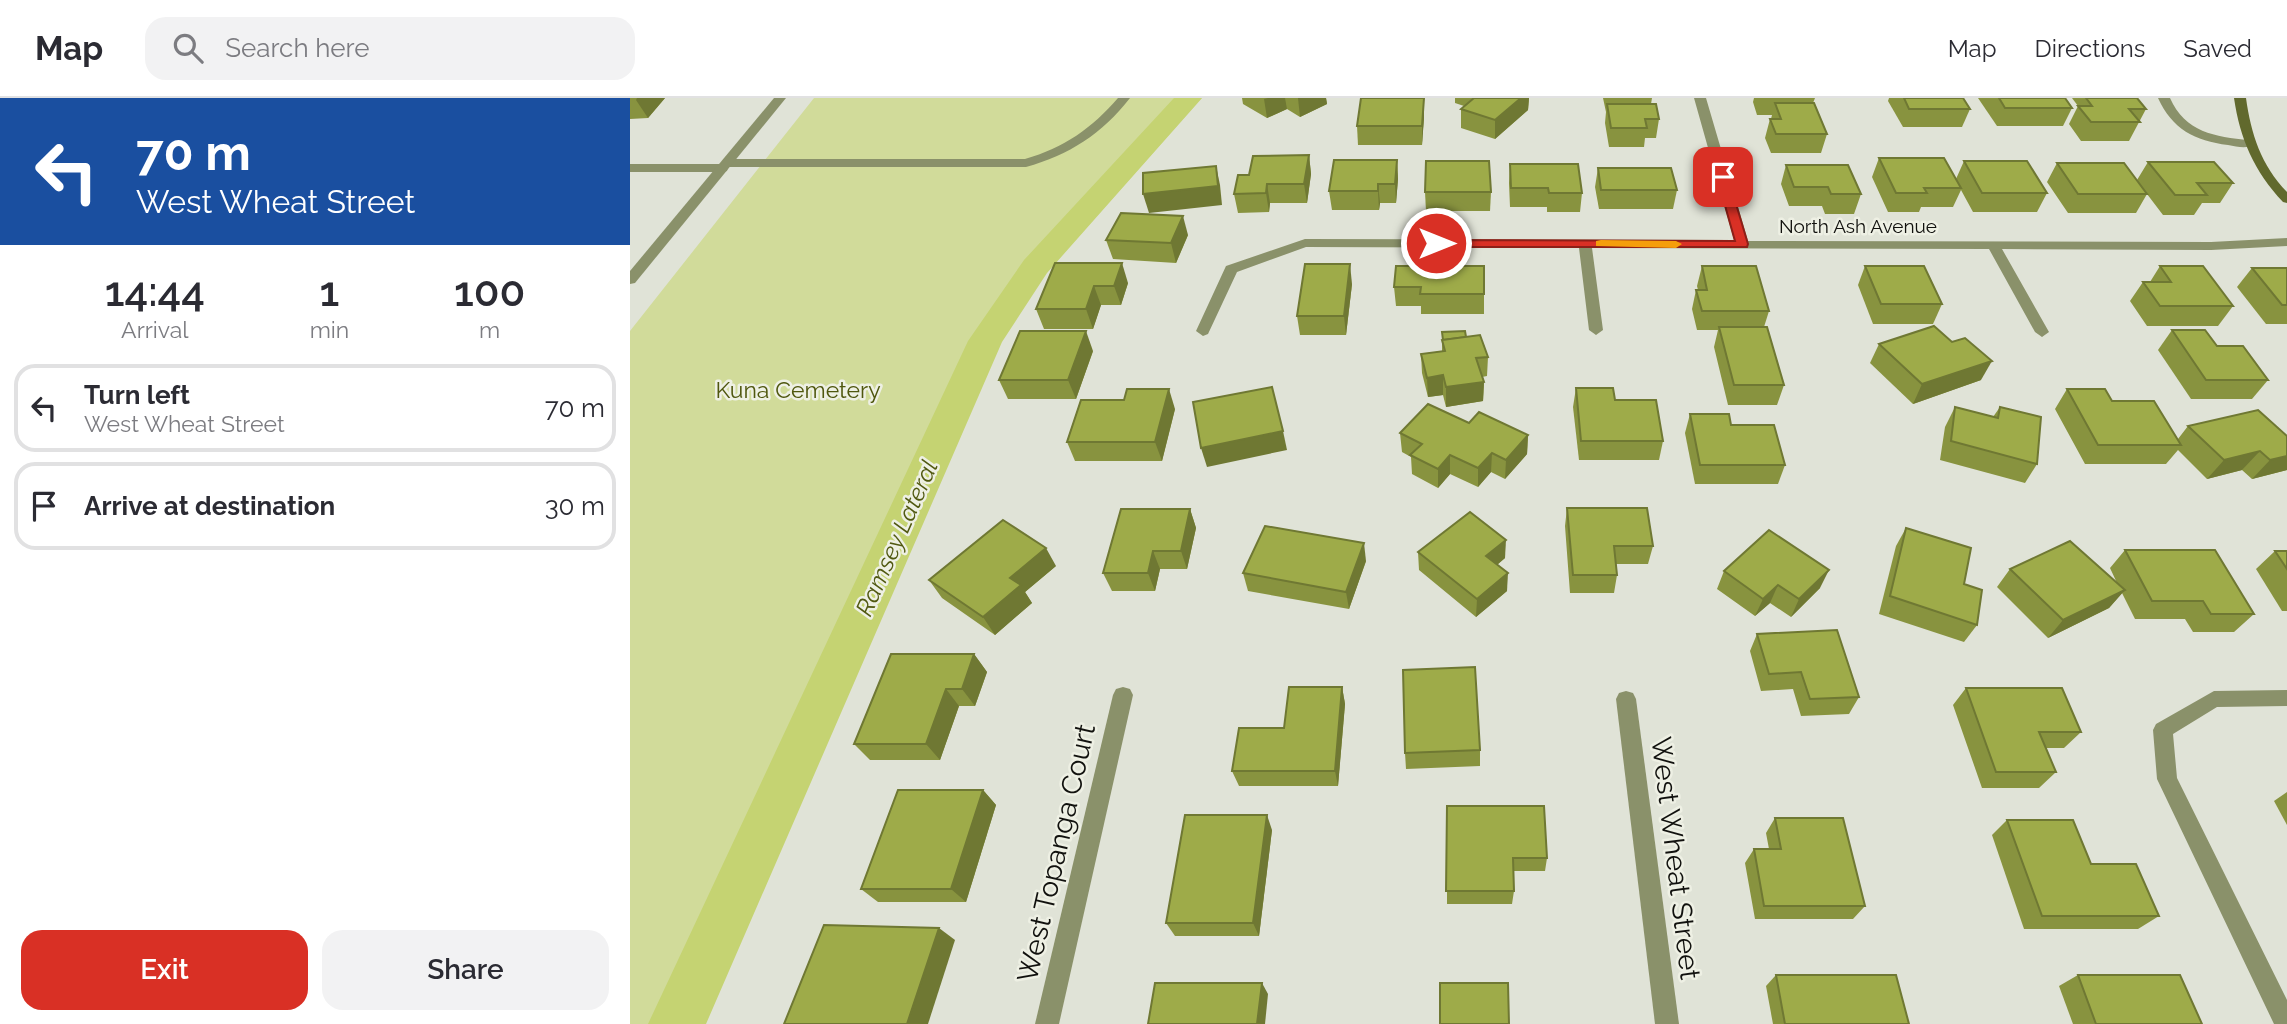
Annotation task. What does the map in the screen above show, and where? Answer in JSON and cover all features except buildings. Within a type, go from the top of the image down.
[{"type":"main road","points":[[2240,98],[2249,144],[2262,169],[2287,199]]},
{"type":"street","points":[[630,281],[780,98]]},
{"type":"street","points":[[630,168],[1026,163],[1066,150],[1089,135],[1124,98]]},
{"type":"street","points":[[1700,98],[1742,244]]},
{"type":"street","points":[[2164,98],[2167,110],[2191,133],[2205,139],[2249,144]]},
{"type":"street","name":"North Ash Avenue","points":[[1203,331],[1231,269],[1305,243],[2211,246],[2287,242]]},
{"type":"street","points":[[1585,244],[1596,330]]},
{"type":"street","points":[[1994,246],[2042,332]]},
{"type":"street","name":"West Topanga Court","points":[[1047,1024],[1123,695]]},
{"type":"street","points":[[2286,1024],[2167,779],[2163,730],[2214,699],[2287,698]]},
{"type":"street","name":"West Wheat Street","points":[[1626,699],[1667,1024]]},
{"type":"green space","name":"Kuna Cemetery","points":[[814,98],[1202,98],[1016,307],[705,1024],[630,1024],[630,331]]},
{"type":"waterway","name":"Ramsey Lateral","points":[[677,1024],[985,341],[1035,267],[1189,98]]},
{"type":"slow traffic","points":[[1601,244],[1676,244]]},
{"type":"route","points":[[1436,243],[1742,244],[1723,177]]}]
